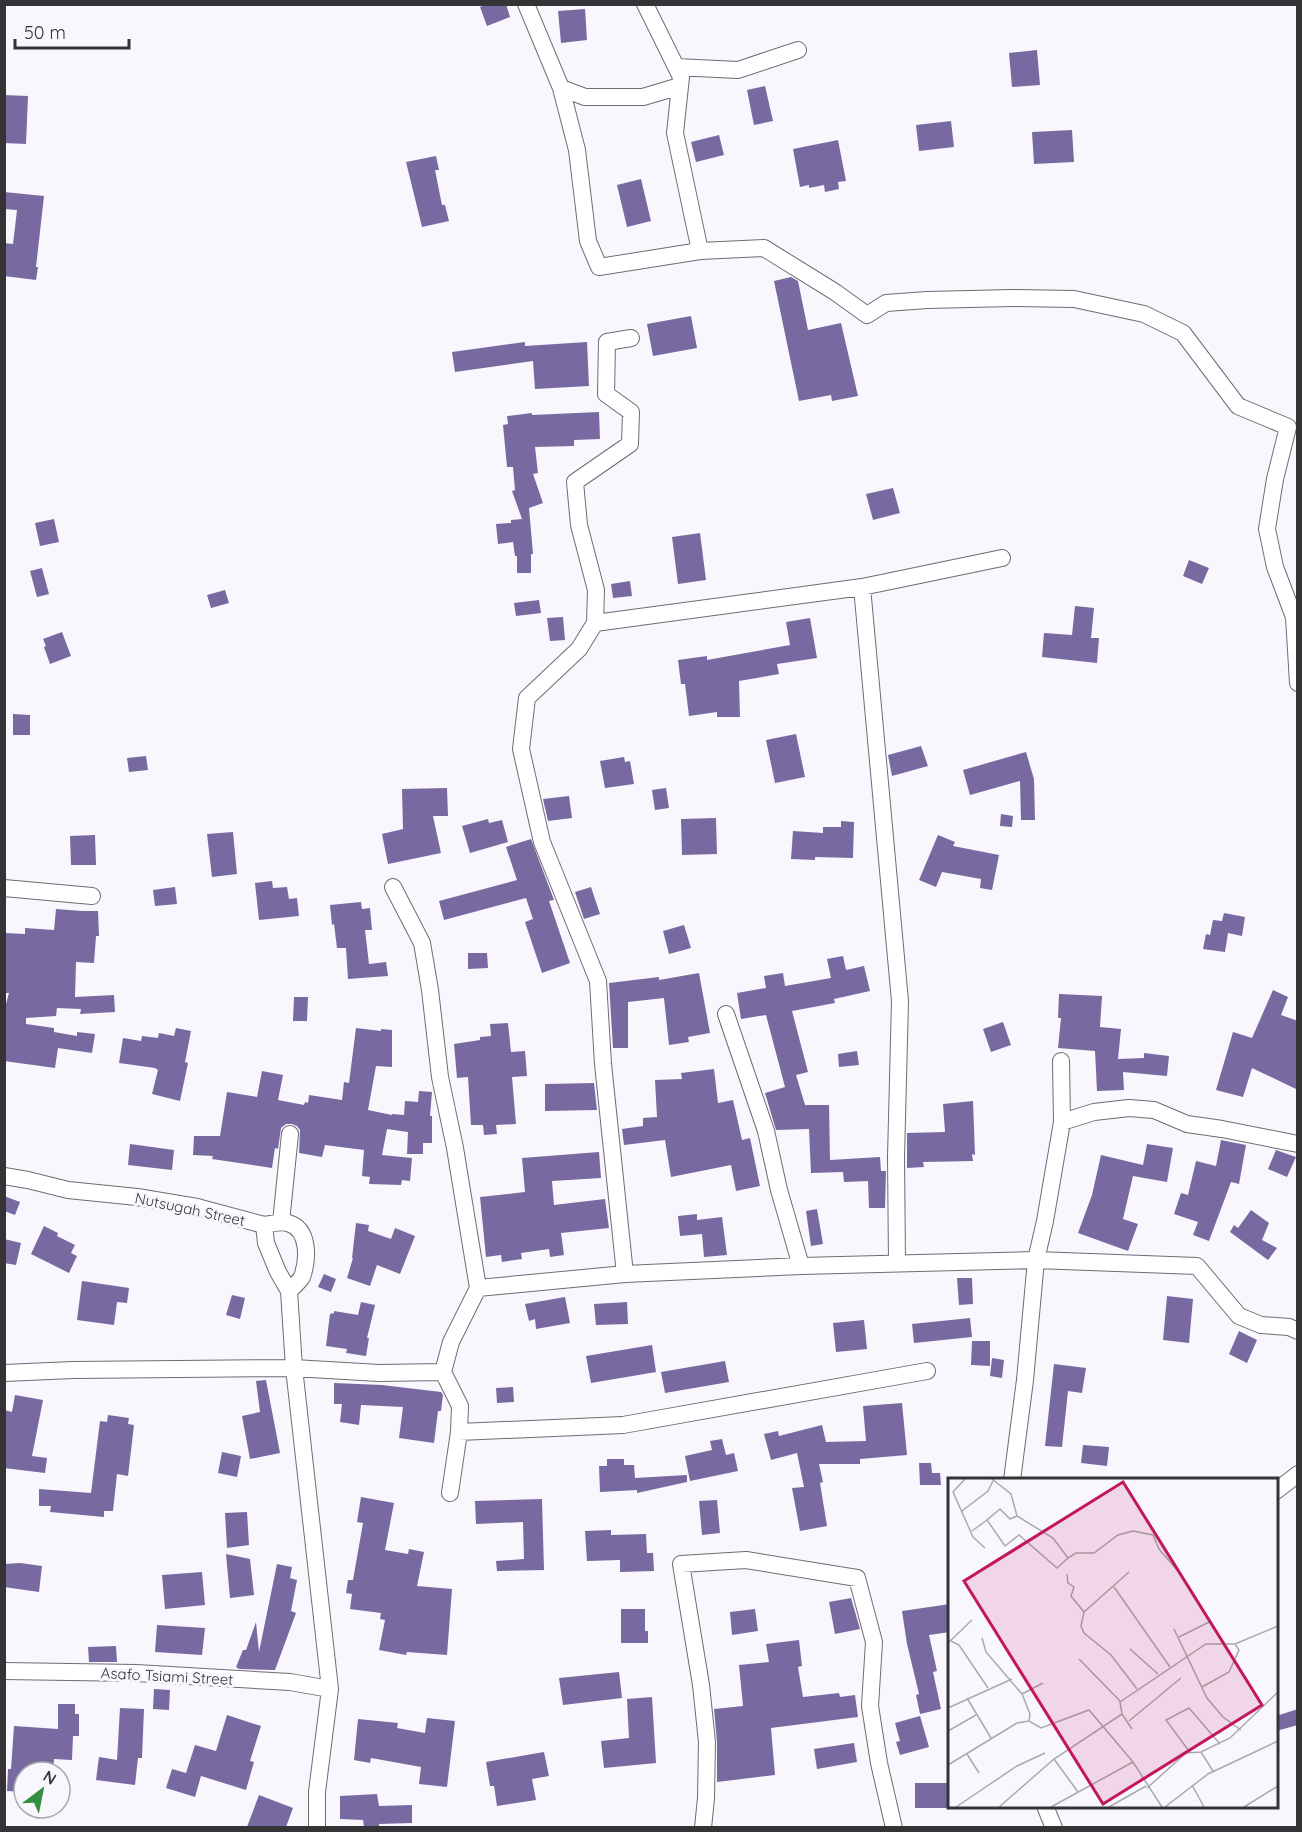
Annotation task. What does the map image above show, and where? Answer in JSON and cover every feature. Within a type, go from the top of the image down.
[{"type":"street","points":[[526,4],[561,88],[577,150],[588,241],[599,267],[700,251],[764,248],[835,292],[867,315],[886,303],[917,300],[1074,299],[1144,314],[1183,333],[1238,406],[1287,427],[1267,529],[1275,567],[1294,617],[1298,683]]},
{"type":"street","points":[[645,4],[681,77],[675,133],[700,251]]},
{"type":"street","points":[[676,67],[738,70],[798,50]]},
{"type":"street","points":[[561,88],[585,97],[643,97],[680,86]]},
{"type":"street","points":[[625,1274],[603,1064],[598,981],[543,842],[521,749],[526,698],[579,649],[595,623],[596,590],[579,525],[575,482],[630,444],[631,411],[606,393],[606,383],[607,342],[631,338]]},
{"type":"street","points":[[595,623],[862,587],[1002,558]]},
{"type":"street","points":[[862,587],[900,1001],[896,1157],[897,1263]]},
{"type":"street","points":[[393,886],[422,943],[440,1077],[455,1148],[478,1288],[451,1342],[443,1372],[460,1406],[459,1432],[450,1493]]},
{"type":"street","points":[[4,888],[92,896]]},
{"type":"street","points":[[726,1014],[766,1131],[801,1266]]},
{"type":"street","points":[[1012,1478],[1025,1380],[1035,1260],[1045,1221],[1062,1122],[1061,1061]]},
{"type":"street","points":[[1062,1122],[1094,1112],[1129,1108],[1154,1110],[1187,1124],[1222,1128],[1298,1144]]},
{"type":"street","points":[[281,1222],[290,1134]]},
{"type":"street","name":"Nutsugah Street","points":[[4,1176],[68,1190],[137,1197],[196,1207],[264,1225],[266,1243],[289,1291],[294,1368],[330,1689],[317,1792],[317,1827]]},
{"type":"street","points":[[264,1225],[290,1223],[304,1236],[306,1259],[301,1279],[289,1291]]},
{"type":"street","points":[[478,1288],[625,1274],[897,1263],[1035,1260],[1197,1266],[1239,1316],[1262,1325],[1288,1327],[1298,1331]]},
{"type":"street","points":[[4,1373],[73,1370],[294,1368],[379,1373],[443,1372]]},
{"type":"street","points":[[459,1432],[623,1425],[927,1371]]},
{"type":"street","points":[[1278,1489],[1298,1474]]},
{"type":"street","points":[[703,1827],[707,1742],[701,1685],[681,1564],[746,1560],[857,1578],[874,1642],[870,1706],[879,1763],[894,1827]]},
{"type":"street","name":"Asafo Tsiami Street","points":[[4,1671],[136,1673],[291,1682],[330,1689]]},
{"type":"street","points":[[1047,1808],[1054,1827]]},
{"type":"building","points":[[487,4],[506,4],[510,17],[487,26],[480,7]]},
{"type":"building","points":[[585,9],[587,40],[561,43],[558,11]]},
{"type":"building","points":[[1037,50],[1040,85],[1012,87],[1009,53]]},
{"type":"building","points":[[765,86],[773,121],[754,125],[747,90]]},
{"type":"building","points":[[4,95],[28,96],[26,144],[4,143]]},
{"type":"building","points":[[951,121],[954,147],[919,151],[916,125]]},
{"type":"building","points":[[1072,130],[1074,162],[1034,164],[1032,132]]},
{"type":"building","points":[[719,135],[724,155],[696,162],[691,142]]},
{"type":"building","points":[[838,140],[846,181],[838,182],[839,189],[825,192],[824,185],[800,187],[793,149]]},
{"type":"building","points":[[436,156],[439,170],[435,170],[442,205],[445,205],[449,221],[422,227],[406,162]]},
{"type":"building","points":[[641,179],[651,221],[627,227],[617,185]]},
{"type":"building","points":[[4,192],[44,196],[36,280],[4,276],[4,243],[13,244],[17,210],[4,209]]},
{"type":"building","points":[[791,277],[798,281],[808,330],[841,323],[858,396],[832,401],[831,395],[799,401],[774,281]]},
{"type":"building","points":[[691,316],[697,348],[653,356],[647,324]]},
{"type":"building","points":[[525,342],[525,346],[587,342],[589,386],[535,389],[533,361],[455,372],[452,352]]},
{"type":"building","points":[[599,412],[600,439],[574,440],[574,446],[535,447],[538,473],[533,474],[543,503],[529,508],[533,554],[531,554],[531,573],[517,573],[517,556],[515,556],[513,542],[498,544],[496,524],[511,523],[511,520],[522,519],[512,491],[515,490],[513,467],[507,467],[503,425],[508,424],[507,416],[532,413],[532,415]]},
{"type":"building","points":[[893,488],[900,513],[873,520],[866,494]]},
{"type":"building","points":[[54,519],[59,542],[40,546],[35,523]]},
{"type":"building","points":[[700,533],[706,580],[678,584],[672,537]]},
{"type":"building","points":[[1189,560],[1209,568],[1202,584],[1183,576]]},
{"type":"building","points":[[42,568],[49,594],[37,597],[30,571]]},
{"type":"building","points":[[630,581],[632,596],[613,598],[611,584]]},
{"type":"building","points":[[225,590],[229,603],[211,608],[207,595]]},
{"type":"building","points":[[539,600],[541,613],[516,616],[514,603]]},
{"type":"building","points":[[1075,606],[1094,608],[1091,638],[1099,638],[1097,663],[1042,657],[1044,633],[1072,635]]},
{"type":"building","points":[[563,617],[565,640],[550,641],[547,618]]},
{"type":"building","points":[[810,618],[817,658],[777,664],[779,674],[739,681],[740,717],[717,717],[717,712],[689,716],[685,684],[681,684],[678,660],[707,656],[707,660],[790,645],[786,622]]},
{"type":"building","points":[[62,632],[71,656],[50,664],[43,639]]},
{"type":"building","points":[[13,714],[30,715],[30,735],[13,735]]},
{"type":"building","points":[[796,734],[805,777],[775,783],[766,740]]},
{"type":"building","points":[[921,746],[928,766],[892,776],[888,755]]},
{"type":"building","points":[[1026,752],[1034,779],[1035,820],[1021,820],[1020,781],[970,795],[963,770]]},
{"type":"building","points":[[146,756],[148,770],[129,772],[127,758]]},
{"type":"building","points":[[624,757],[625,762],[630,761],[634,784],[605,788],[600,761]]},
{"type":"building","points":[[447,788],[448,816],[433,816],[441,853],[388,864],[382,834],[403,829],[402,789]]},
{"type":"building","points":[[666,788],[669,808],[655,810],[652,790]]},
{"type":"building","points":[[569,796],[572,818],[548,821],[543,799]]},
{"type":"building","points":[[1001,814],[1013,816],[1012,827],[1000,826]]},
{"type":"building","points":[[716,818],[717,854],[682,855],[681,819]]},
{"type":"building","points":[[488,819],[489,823],[502,820],[508,842],[470,853],[462,826]]},
{"type":"building","points":[[841,821],[854,822],[853,858],[791,859],[793,831],[823,833],[823,827],[841,827]]},
{"type":"building","points":[[233,832],[237,874],[212,877],[207,834]]},
{"type":"building","points":[[95,835],[96,865],[71,865],[70,836]]},
{"type":"building","points":[[938,835],[955,842],[953,846],[999,855],[992,890],[980,888],[981,879],[942,872],[936,887],[919,880]]},
{"type":"building","points":[[531,839],[554,900],[549,901],[570,963],[542,973],[525,922],[533,919],[526,898],[444,920],[439,901],[517,880],[506,847]]},
{"type":"building","points":[[272,881],[273,888],[287,887],[289,899],[297,898],[299,916],[259,920],[255,883]]},
{"type":"building","points":[[175,887],[177,904],[155,906],[153,890]]},
{"type":"building","points":[[591,887],[600,914],[584,919],[575,892]]},
{"type":"building","points":[[361,902],[362,909],[370,908],[372,930],[365,930],[369,964],[386,962],[388,976],[348,979],[346,948],[337,948],[330,905]]},
{"type":"building","points":[[56,909],[98,911],[99,936],[96,936],[94,963],[76,962],[75,997],[114,995],[115,1012],[80,1014],[81,1009],[57,1008],[56,1016],[26,1018],[26,1024],[54,1028],[54,1032],[77,1036],[77,1032],[95,1034],[92,1053],[58,1048],[55,1068],[4,1061],[4,1011],[9,993],[4,993],[4,933],[25,934],[25,928],[54,930]]},
{"type":"building","points":[[1224,913],[1245,917],[1242,936],[1228,933],[1225,952],[1203,949],[1206,934],[1210,935],[1213,920],[1222,921]]},
{"type":"building","points":[[684,925],[691,948],[669,954],[663,931]]},
{"type":"building","points":[[468,953],[487,953],[488,968],[468,969]]},
{"type":"building","points":[[843,956],[846,970],[864,966],[870,991],[834,999],[835,1003],[792,1011],[808,1072],[796,1075],[805,1105],[829,1105],[830,1160],[880,1157],[881,1171],[886,1171],[885,1208],[869,1208],[868,1181],[844,1182],[843,1172],[811,1173],[809,1129],[776,1130],[765,1093],[785,1087],[766,1015],[741,1019],[737,993],[766,988],[764,976],[783,973],[785,986],[831,978],[827,959]]},
{"type":"building","points":[[699,973],[710,1033],[688,1037],[689,1042],[669,1045],[664,998],[628,1002],[628,1048],[613,1048],[609,983],[659,977],[659,980]]},
{"type":"building","points":[[1273,990],[1288,997],[1281,1015],[1298,1021],[1298,1090],[1252,1068],[1243,1097],[1216,1090],[1233,1032],[1252,1038]]},
{"type":"building","points":[[1059,994],[1102,996],[1100,1027],[1121,1029],[1118,1059],[1144,1058],[1144,1053],[1169,1056],[1167,1076],[1123,1072],[1124,1090],[1097,1091],[1095,1051],[1058,1048],[1061,1018],[1058,1018]]},
{"type":"building","points":[[294,997],[308,997],[307,1021],[293,1021]]},
{"type":"building","points":[[1003,1022],[1011,1045],[991,1052],[983,1029]]},
{"type":"building","points":[[508,1023],[511,1052],[525,1051],[527,1076],[512,1077],[516,1124],[496,1125],[497,1134],[484,1135],[483,1125],[471,1125],[468,1077],[457,1078],[454,1044],[491,1036],[490,1024]]},
{"type":"building","points":[[176,1028],[191,1031],[185,1062],[188,1063],[180,1101],[152,1094],[158,1070],[155,1068],[119,1063],[123,1038],[141,1041],[142,1036],[158,1038],[159,1033],[174,1036]]},
{"type":"building","points":[[356,1028],[392,1030],[392,1067],[376,1066],[368,1110],[404,1115],[405,1101],[418,1102],[419,1091],[432,1092],[430,1116],[432,1116],[432,1143],[423,1143],[423,1154],[407,1154],[408,1132],[387,1129],[382,1155],[412,1158],[410,1181],[402,1180],[401,1185],[369,1184],[370,1177],[362,1176],[364,1150],[325,1145],[322,1157],[299,1153],[300,1130],[292,1124],[286,1124],[281,1128],[272,1168],[212,1159],[213,1156],[193,1155],[194,1136],[220,1136],[227,1092],[257,1097],[262,1071],[283,1075],[278,1100],[304,1105],[305,1102],[308,1103],[309,1095],[342,1100],[344,1082],[349,1083]]},
{"type":"building","points":[[857,1051],[859,1065],[839,1067],[838,1054]]},
{"type":"building","points":[[714,1069],[718,1103],[733,1100],[742,1140],[750,1138],[760,1186],[736,1191],[731,1165],[671,1177],[665,1140],[624,1145],[622,1129],[643,1126],[643,1118],[657,1117],[655,1080],[682,1079],[681,1073]]},
{"type":"building","points":[[594,1083],[597,1110],[545,1111],[545,1084]]},
{"type":"building","points":[[973,1101],[975,1155],[972,1154],[973,1161],[923,1162],[924,1167],[907,1168],[907,1133],[945,1132],[943,1104]]},
{"type":"building","points":[[1221,1140],[1246,1145],[1239,1184],[1231,1182],[1209,1241],[1193,1235],[1198,1222],[1174,1214],[1181,1193],[1188,1195],[1196,1161],[1216,1166]]},
{"type":"building","points":[[130,1144],[174,1150],[172,1170],[128,1165]]},
{"type":"building","points":[[1147,1144],[1173,1148],[1167,1182],[1133,1176],[1123,1219],[1138,1224],[1128,1251],[1078,1233],[1092,1195],[1101,1155],[1143,1165]]},
{"type":"building","points":[[1276,1150],[1296,1157],[1287,1177],[1268,1169]]},
{"type":"building","points":[[599,1152],[601,1178],[552,1181],[554,1205],[605,1199],[609,1228],[561,1233],[564,1255],[550,1257],[549,1249],[521,1253],[522,1259],[502,1262],[501,1255],[486,1257],[480,1197],[525,1192],[522,1158]]},
{"type":"building","points":[[4,1196],[20,1202],[15,1215],[4,1211]]},
{"type":"building","points":[[817,1209],[823,1244],[811,1246],[806,1211]]},
{"type":"building","points":[[1251,1210],[1269,1223],[1262,1240],[1277,1248],[1268,1260],[1230,1232],[1234,1225],[1238,1228]]},
{"type":"building","points":[[697,1214],[697,1220],[722,1217],[727,1255],[704,1257],[702,1234],[680,1236],[678,1216]]},
{"type":"building","points":[[356,1223],[369,1225],[368,1231],[391,1239],[395,1228],[415,1236],[400,1274],[377,1265],[370,1286],[347,1278],[353,1258]]},
{"type":"building","points":[[44,1226],[75,1245],[71,1253],[77,1256],[69,1273],[31,1254]]},
{"type":"building","points":[[4,1239],[21,1243],[16,1265],[4,1263]]},
{"type":"building","points":[[324,1274],[336,1279],[331,1292],[318,1287]]},
{"type":"building","points":[[957,1278],[972,1278],[973,1304],[959,1305]]},
{"type":"building","points":[[82,1281],[129,1288],[127,1303],[117,1302],[114,1325],[77,1320]]},
{"type":"building","points":[[232,1295],[245,1298],[240,1319],[226,1315]]},
{"type":"building","points":[[1167,1296],[1193,1299],[1189,1343],[1163,1340]]},
{"type":"building","points":[[565,1297],[570,1323],[536,1329],[535,1319],[529,1321],[525,1304]]},
{"type":"building","points":[[361,1302],[375,1305],[367,1338],[369,1338],[366,1356],[346,1353],[347,1349],[326,1346],[330,1314],[334,1311],[358,1315]]},
{"type":"building","points":[[627,1302],[628,1324],[596,1325],[594,1304]]},
{"type":"building","points":[[970,1318],[972,1337],[914,1343],[912,1324]]},
{"type":"building","points":[[864,1320],[867,1349],[836,1352],[833,1323]]},
{"type":"building","points":[[1239,1331],[1257,1340],[1247,1363],[1229,1354]]},
{"type":"building","points":[[972,1341],[990,1341],[990,1366],[971,1365]]},
{"type":"building","points":[[652,1345],[656,1372],[591,1383],[586,1356]]},
{"type":"building","points":[[992,1358],[1004,1360],[1002,1378],[990,1376]]},
{"type":"building","points":[[725,1361],[729,1382],[665,1393],[661,1372]]},
{"type":"building","points":[[1054,1364],[1086,1368],[1082,1393],[1068,1391],[1062,1447],[1045,1446]]},
{"type":"building","points":[[266,1380],[280,1453],[250,1459],[242,1416],[260,1412],[256,1381]]},
{"type":"building","points":[[334,1383],[382,1385],[441,1392],[443,1395],[441,1411],[438,1411],[434,1443],[399,1438],[403,1407],[361,1405],[359,1425],[340,1422],[342,1404],[334,1404]]},
{"type":"building","points":[[513,1387],[514,1402],[497,1403],[496,1388]]},
{"type":"building","points":[[15,1395],[43,1400],[32,1456],[47,1458],[45,1473],[4,1468],[4,1410],[12,1412]]},
{"type":"building","points":[[902,1403],[907,1455],[860,1459],[860,1464],[819,1464],[827,1526],[800,1531],[792,1488],[804,1487],[797,1453],[771,1460],[764,1434],[778,1431],[779,1436],[822,1425],[826,1442],[866,1441],[863,1406]]},
{"type":"building","points":[[108,1415],[129,1418],[128,1424],[134,1425],[128,1476],[117,1474],[113,1511],[104,1511],[104,1517],[50,1512],[51,1506],[39,1506],[39,1489],[91,1493],[100,1421],[107,1422]]},
{"type":"building","points":[[722,1439],[726,1455],[734,1453],[738,1471],[690,1481],[685,1456],[712,1450],[710,1441]]},
{"type":"building","points":[[1083,1445],[1109,1447],[1107,1466],[1081,1463]]},
{"type":"building","points":[[222,1452],[241,1456],[237,1477],[218,1473]]},
{"type":"building","points":[[607,1459],[624,1459],[624,1465],[634,1465],[635,1478],[687,1475],[687,1482],[637,1493],[637,1490],[600,1492],[599,1466],[607,1466]]},
{"type":"building","points":[[919,1463],[931,1463],[932,1473],[940,1473],[941,1485],[920,1485]]},
{"type":"building","points":[[361,1497],[394,1503],[385,1550],[408,1554],[409,1549],[424,1552],[417,1586],[452,1589],[447,1655],[407,1652],[406,1655],[379,1650],[385,1620],[380,1619],[381,1613],[350,1609],[352,1594],[346,1593],[348,1580],[353,1580],[363,1523],[357,1522]]},
{"type":"building","points":[[542,1499],[544,1570],[497,1571],[496,1561],[524,1559],[523,1522],[476,1524],[475,1501]]},
{"type":"building","points":[[717,1500],[720,1533],[702,1535],[699,1501]]},
{"type":"building","points":[[247,1512],[249,1545],[227,1548],[225,1513]]},
{"type":"building","points":[[611,1530],[611,1535],[646,1534],[647,1553],[653,1553],[654,1571],[620,1572],[620,1560],[587,1561],[585,1531]]},
{"type":"building","points":[[226,1554],[250,1559],[254,1595],[230,1598]]},
{"type":"building","points":[[20,1563],[42,1566],[39,1592],[4,1587],[4,1564]]},
{"type":"building","points":[[277,1564],[292,1567],[290,1578],[297,1580],[291,1611],[296,1613],[275,1670],[239,1669],[236,1667],[243,1650],[246,1650],[256,1622],[259,1652]]},
{"type":"building","points":[[202,1572],[205,1605],[165,1609],[162,1575]]},
{"type":"building","points":[[851,1598],[860,1629],[835,1634],[829,1602]]},
{"type":"building","points":[[948,1604],[948,1632],[929,1635],[937,1671],[933,1672],[941,1709],[920,1714],[916,1695],[919,1694],[902,1611]]},
{"type":"building","points":[[621,1609],[645,1609],[645,1631],[648,1631],[648,1643],[621,1643]]},
{"type":"building","points":[[755,1609],[758,1631],[732,1635],[730,1612]]},
{"type":"building","points":[[157,1625],[205,1628],[202,1655],[155,1652]]},
{"type":"building","points":[[799,1640],[802,1666],[798,1667],[803,1697],[839,1693],[840,1697],[855,1695],[858,1717],[771,1728],[775,1775],[717,1782],[714,1709],[743,1706],[739,1665],[769,1662],[766,1644]]},
{"type":"building","points":[[116,1646],[117,1662],[89,1662],[88,1647]]},
{"type":"building","points":[[619,1672],[622,1698],[563,1705],[559,1678]]},
{"type":"building","points":[[154,1689],[170,1690],[169,1710],[153,1709]]},
{"type":"building","points":[[652,1697],[656,1763],[604,1768],[601,1741],[629,1738],[627,1699]]},
{"type":"building","points":[[58,1704],[75,1704],[75,1714],[79,1714],[79,1736],[73,1736],[72,1760],[12,1760],[12,1791],[7,1791],[14,1726],[58,1729]]},
{"type":"building","points":[[120,1708],[144,1709],[142,1758],[138,1758],[135,1785],[96,1780],[99,1757],[117,1760]]},
{"type":"building","points":[[1298,1709],[1298,1725],[1278,1730],[1278,1715]]},
{"type":"building","points":[[227,1715],[261,1726],[250,1761],[254,1762],[246,1790],[201,1776],[195,1797],[166,1788],[172,1769],[186,1773],[195,1745],[216,1751]]},
{"type":"building","points":[[920,1716],[929,1747],[900,1755],[896,1742],[900,1741],[895,1723]]},
{"type":"building","points":[[427,1718],[455,1721],[447,1787],[419,1784],[421,1767],[371,1758],[370,1763],[354,1760],[358,1719],[398,1723],[397,1728],[425,1733]]},
{"type":"building","points":[[854,1743],[857,1762],[817,1769],[814,1749]]},
{"type":"building","points":[[544,1752],[549,1776],[532,1779],[536,1800],[497,1806],[494,1786],[490,1786],[486,1762]]},
{"type":"building","points":[[915,1783],[948,1783],[948,1808],[915,1808]]},
{"type":"building","points":[[377,1794],[379,1806],[412,1805],[412,1823],[364,1827],[363,1820],[340,1819],[340,1796]]},
{"type":"building","points":[[259,1795],[293,1808],[286,1827],[247,1827]]}]
